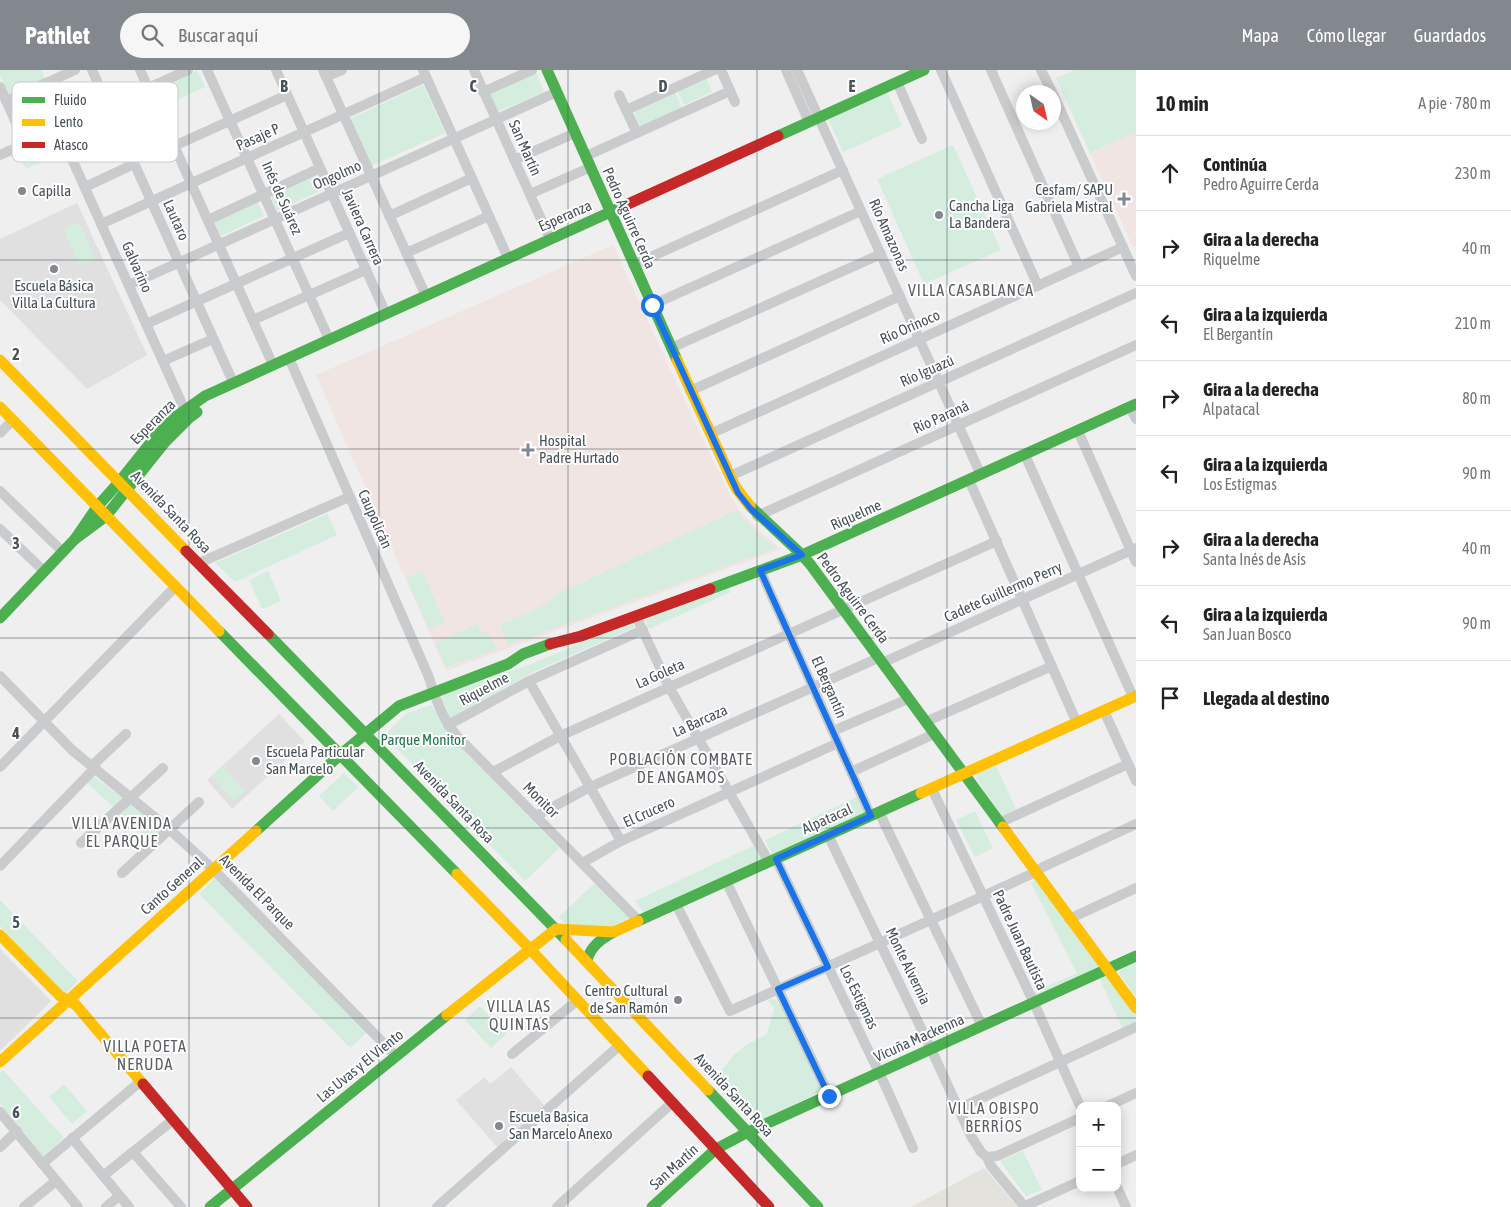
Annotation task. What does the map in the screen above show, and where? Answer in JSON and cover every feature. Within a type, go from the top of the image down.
[{"type":"street","points":[[48,82],[75,70]]},
{"type":"street","name":"Lautaro","points":[[92,70],[97,82]]},
{"type":"street","points":[[140,70],[145,82]]},
{"type":"street","points":[[161,82],[188,70]]},
{"type":"street","name":"Inés de Suárez","points":[[207,70],[329,339]]},
{"type":"street","name":"Javiera Carrera","points":[[276,70],[386,314]]},
{"type":"street","points":[[342,70],[325,73],[426,296]]},
{"type":"street","name":"San Martín","points":[[474,70],[550,239]]},
{"type":"street","points":[[483,92],[532,70]]},
{"type":"street","points":[[626,110],[714,70]]},
{"type":"street","points":[[721,70],[735,102]]},
{"type":"street","points":[[786,70],[814,120]]},
{"type":"street","points":[[797,70],[814,120]]},
{"type":"street","name":"Esperanza","points":[[75,539],[97,506],[123,485],[165,442],[187,414],[205,396],[924,70]]},
{"type":"street","points":[[941,70],[1038,286]]},
{"type":"street","points":[[991,70],[1080,267]]},
{"type":"street","points":[[1041,70],[1048,85]]},
{"type":"street","name":"Pedro Aguirre Cerda","points":[[551,71],[557,92],[633,265],[710,434],[744,500],[758,516],[802,555],[1136,1008]]},
{"type":"street","points":[[425,73],[508,258]]},
{"type":"street","name":"Pasaje P","points":[[101,224],[343,114],[425,73]]},
{"type":"street","points":[[897,82],[922,139]]},
{"type":"street","points":[[0,87],[12,114]]},
{"type":"street","points":[[586,156],[730,90]]},
{"type":"street","name":"Ongolmo","points":[[129,285],[557,92]]},
{"type":"street","points":[[178,144],[287,95]]},
{"type":"street","points":[[620,95],[637,133]]},
{"type":"street","points":[[6,101],[12,98]]},
{"type":"street","points":[[1061,111],[1136,276]]},
{"type":"street","name":"Río Amazonas","points":[[814,120],[843,170],[981,475]]},
{"type":"street","points":[[514,160],[576,133]]},
{"type":"street","points":[[0,155],[12,149]]},
{"type":"street","points":[[178,155],[273,365]]},
{"type":"street","name":"Galvarino","points":[[73,162],[187,414]]},
{"type":"street","points":[[84,187],[134,164]]},
{"type":"street","name":"Lautaro","points":[[134,164],[233,382]]},
{"type":"street","points":[[530,194],[591,167]]},
{"type":"street","points":[[208,220],[320,168]]},
{"type":"street","points":[[633,265],[843,170]]},
{"type":"street","points":[[389,216],[472,178]]},
{"type":"street","points":[[652,305],[861,211]]},
{"type":"street","points":[[406,253],[489,216]]},
{"type":"street","points":[[146,324],[349,232]]},
{"type":"street","name":"Río Orinoco","points":[[710,434],[1123,247]]},
{"type":"street","points":[[671,348],[881,254]]},
{"type":"street","points":[[253,320],[366,270]]},
{"type":"street","name":"Río Iguazú","points":[[730,476],[1136,293]]},
{"type":"street","points":[[690,390],[900,296]]},
{"type":"street","points":[[163,361],[213,339]]},
{"type":"street","name":"Río Paraná","points":[[758,516],[1136,345]]},
{"type":"street","name":"Caupolicán","points":[[289,358],[434,692]]},
{"type":"street","name":"Avenida Santa Rosa","points":[[0,360],[586,960],[818,1207]]},
{"type":"street","name":"Esperanza","points":[[187,414],[261,379],[273,365]]},
{"type":"street","points":[[1133,406],[1136,419]]},
{"type":"street","name":"Riquelme","points":[[366,734],[399,706],[508,664],[516,658],[554,643],[581,636],[802,555],[1133,406]]},
{"type":"street","points":[[0,407],[530,949],[769,1207]]},
{"type":"street","points":[[0,433],[12,420]]},
{"type":"street","points":[[1078,431],[1133,549],[1136,562]]},
{"type":"street","points":[[1025,454],[1135,697]]},
{"type":"street","points":[[969,480],[1077,723]]},
{"type":"street","name":"Esperanza","points":[[75,539],[106,516],[123,485]]},
{"type":"street","points":[[0,491],[63,552]]},
{"type":"street","points":[[199,563],[349,497]]},
{"type":"street","points":[[0,529],[44,571]]},
{"type":"street","points":[[0,618],[75,539]]},
{"type":"street","name":"La Goleta","points":[[493,772],[560,736],[996,541]]},
{"type":"street","name":"Cadete Guillermo Perry","points":[[880,660],[1133,549]]},
{"type":"street","name":"El Bergantín","points":[[760,570],[851,772],[931,920],[982,1026]]},
{"type":"street","points":[[0,767],[175,586]]},
{"type":"street","name":"Los Estigmas","points":[[636,616],[669,687],[698,739],[729,793],[773,860],[828,967],[913,1148]]},
{"type":"street","name":"Riquelme","points":[[448,725],[529,681],[643,630]]},
{"type":"street","name":"La Barcaza","points":[[536,816],[590,788],[698,739],[813,687],[880,660]]},
{"type":"street","points":[[925,722],[1052,666]]},
{"type":"street","name":"Avenida El Parque","points":[[0,676],[72,750],[169,829],[213,869],[396,1056]]},
{"type":"street","points":[[529,681],[621,841]]},
{"type":"street","name":"Monitor","points":[[434,692],[438,707],[457,736],[639,921]]},
{"type":"street","name":"Alpatacal","points":[[556,929],[614,932],[1135,697]]},
{"type":"street","points":[[833,731],[908,699]]},
{"type":"street","points":[[1104,711],[1136,781]]},
{"type":"street","points":[[0,866],[94,769],[96,762],[126,734]]},
{"type":"street","name":"Canto General","points":[[0,1062],[340,755],[366,734]]},
{"type":"street","points":[[851,772],[934,734]]},
{"type":"street","name":"El Crucero","points":[[582,863],[621,841],[838,743]]},
{"type":"street","points":[[999,823],[1128,764]]},
{"type":"street","points":[[81,843],[163,768]]},
{"type":"street","name":"Padre Juan Bautista","points":[[932,789],[1034,1003],[1078,1102]]},
{"type":"street","points":[[122,872],[199,802]]},
{"type":"street","points":[[676,904],[730,1011],[1036,872],[1136,824]]},
{"type":"street","name":"Monte Alvernia","points":[[828,835],[958,1109],[979,1149],[987,1157],[993,1170],[1025,1206]]},
{"type":"street","points":[[726,881],[829,1096]]},
{"type":"street","points":[[1070,918],[1136,888]]},
{"type":"street","points":[[530,949],[556,929]]},
{"type":"street","points":[[586,960],[592,947],[614,932]]},
{"type":"street","points":[[0,934],[60,996],[76,1005],[247,1207]]},
{"type":"street","name":"Las Uvas y El Viento","points":[[210,1207],[530,949]]},
{"type":"street","name":"Vicuña Mackenna","points":[[716,1149],[748,1132],[1136,956]]},
{"type":"street","points":[[512,1054],[578,1000]]},
{"type":"street","points":[[958,1109],[1136,1027]]},
{"type":"street","points":[[437,1207],[620,1045]]},
{"type":"street","points":[[42,1164],[141,1081]]},
{"type":"street","points":[[1117,1102],[1136,1093]]},
{"type":"street","points":[[557,1207],[672,1102]]},
{"type":"street","points":[[0,1112],[78,1207]]},
{"type":"street","points":[[103,1176],[173,1120]]},
{"type":"street","points":[[987,1157],[997,1156],[1076,1120]]},
{"type":"street","points":[[0,1147],[17,1131]]},
{"type":"street","points":[[72,1138],[129,1207]]},
{"type":"street","name":"San Martín","points":[[652,1207],[716,1149]]},
{"type":"street","points":[[133,1152],[181,1207]]},
{"type":"street","points":[[1121,1162],[1136,1155]]},
{"type":"street","points":[[24,1207],[56,1181]]},
{"type":"street","points":[[1025,1206],[1076,1183]]},
{"type":"street","points":[[1119,1192],[1126,1207]]},
{"type":"street","points":[[106,1207],[120,1196]]},
{"type":"shaded area","name":"Cesfam/ SAPU Gabriela Mistral","points":[[1136,132],[1136,246],[1133,247],[1090,153]]},
{"type":"shaded area","name":"Escuela Básica Villa La Cultura","points":[[77,203],[147,355],[87,389],[0,300],[0,239]]},
{"type":"shaded area","name":"Hospital Padre Hurtado","points":[[613,245],[731,497],[742,513],[757,529],[781,549],[446,671],[316,375]]},
{"type":"shaded area","name":"Escuela Particular San Marcelo","points":[[279,714],[305,742],[232,809],[207,780]]},
{"type":"shaded area","points":[[0,949],[51,1001],[0,1051]]},
{"type":"shaded area","name":"Escuela Basica San Marcelo Anexo","points":[[511,1067],[544,1105],[497,1147],[456,1100],[485,1077],[490,1084]]},
{"type":"shaded area","points":[[984,1168],[1018,1207],[911,1207]]},
{"type":"green space","points":[[0,70],[41,70],[45,79],[38,82],[12,82],[12,94],[9,95],[0,75]]},
{"type":"green space","points":[[197,70],[205,87],[178,100],[178,82],[171,82]]},
{"type":"green space","points":[[1075,70],[1136,70],[1136,132],[1090,153],[1061,89],[1061,85],[1056,78]]},
{"type":"green space","points":[[536,72],[544,92],[497,112],[488,92]]},
{"type":"green space","points":[[707,79],[712,92],[684,105],[678,92]]},
{"type":"green space","points":[[423,85],[445,133],[371,166],[349,119]]},
{"type":"green space","points":[[674,90],[683,110],[640,127],[633,110]]},
{"type":"green space","points":[[887,92],[902,126],[843,152],[828,118]]},
{"type":"green space","name":"Cancha Liga La Bandera","points":[[953,145],[1001,250],[924,284],[877,179]]},
{"type":"green space","points":[[23,162],[42,162],[26,169]]},
{"type":"green space","points":[[312,174],[320,191],[277,211],[270,194]]},
{"type":"green space","points":[[256,199],[264,216],[221,236],[213,219]]},
{"type":"green space","points":[[79,222],[95,259],[79,265],[64,229]]},
{"type":"green space","points":[[737,510],[755,530],[776,548],[508,645],[500,625],[529,613],[553,600],[553,596]]},
{"type":"green space","points":[[327,514],[337,535],[235,582],[215,563]]},
{"type":"green space","points":[[268,571],[281,601],[262,609],[249,580]]},
{"type":"green space","points":[[422,571],[445,622],[429,629],[406,578]]},
{"type":"green space","points":[[728,587],[731,592],[649,629],[643,617]]},
{"type":"green space","points":[[632,621],[635,627],[531,673],[451,718],[442,701],[442,696],[447,693],[531,664]]},
{"type":"green space","points":[[477,624],[482,634],[488,632],[497,649],[446,667],[435,643]]},
{"type":"green space","name":"Parque Monitor","points":[[431,705],[453,739],[559,848],[525,881],[384,735],[407,713]]},
{"type":"green space","points":[[222,766],[245,791],[234,801],[211,776]]},
{"type":"green space","points":[[996,766],[1016,809],[1002,816],[976,778],[977,773]]},
{"type":"green space","points":[[344,773],[358,787],[333,811],[319,796]]},
{"type":"green space","points":[[94,777],[125,799],[116,809],[87,783]]},
{"type":"green space","points":[[859,796],[866,812],[773,856],[765,840]]},
{"type":"green space","points":[[131,803],[163,830],[150,842],[121,814]]},
{"type":"green space","points":[[975,811],[993,848],[975,857],[956,820]]},
{"type":"green space","points":[[757,844],[766,857],[644,913],[635,901]]},
{"type":"green space","points":[[217,876],[368,1031],[350,1048],[199,894]]},
{"type":"green space","points":[[1036,879],[1099,966],[1036,997],[1034,992],[1077,973],[1031,883]]},
{"type":"green space","points":[[597,881],[630,917],[611,928],[567,926],[559,917]]},
{"type":"green space","points":[[0,900],[78,981],[65,994],[0,926]]},
{"type":"green space","points":[[1135,963],[1136,997],[1119,974],[1121,969]]},
{"type":"green space","points":[[1106,976],[1136,1015],[1136,1023],[1123,1029],[1099,978]]},
{"type":"green space","points":[[774,999],[779,1004],[821,1084],[820,1092],[752,1124],[713,1081],[733,1056],[746,1045],[767,1034],[774,1009],[768,1000]]},
{"type":"green space","points":[[480,1006],[506,1034],[491,1048],[465,1020]]},
{"type":"green space","points":[[3,1070],[64,1138],[43,1156],[0,1104],[0,1073]]},
{"type":"green space","points":[[64,1084],[87,1111],[72,1124],[49,1097]]},
{"type":"green space","points":[[1023,1151],[1042,1190],[1026,1196],[1000,1161]]},
{"type":"traffic: fast","points":[[547,70],[677,360]]},
{"type":"traffic: fast","points":[[778,136],[924,70]]},
{"type":"traffic: fast","points":[[75,539],[97,507],[156,436],[174,418],[205,396],[628,204]]},
{"type":"traffic: fast","points":[[710,589],[802,555],[1136,404]]},
{"type":"traffic: fast","points":[[0,618],[75,539],[106,516],[165,442],[197,412]]},
{"type":"traffic: fast","points":[[750,506],[810,564],[1003,827]]},
{"type":"traffic: fast","points":[[219,631],[457,874]]},
{"type":"traffic: fast","points":[[268,634],[566,940]]},
{"type":"traffic: fast","points":[[256,831],[340,755],[399,706],[508,664],[523,654],[550,644]]},
{"type":"traffic: fast","points":[[638,921],[921,793]]},
{"type":"traffic: fast","points":[[587,960],[597,943],[614,932]]},
{"type":"traffic: fast","points":[[652,1207],[716,1149],[748,1132],[1136,956]]},
{"type":"traffic: fast","points":[[210,1207],[447,1015]]},
{"type":"traffic: fast","points":[[708,1090],[818,1207]]},
{"type":"traffic: slow","points":[[0,360],[186,551]]},
{"type":"traffic: slow","points":[[677,360],[730,476],[736,488],[750,506]]},
{"type":"traffic: slow","points":[[0,407],[219,631]]},
{"type":"traffic: slow","points":[[921,793],[1136,696]]},
{"type":"traffic: slow","points":[[1003,827],[1136,1008]]},
{"type":"traffic: slow","points":[[0,1062],[256,831]]},
{"type":"traffic: slow","points":[[457,874],[530,949],[648,1076]]},
{"type":"traffic: slow","points":[[447,1015],[556,929],[614,932],[638,921]]},
{"type":"traffic: slow","points":[[0,935],[60,996],[76,1005],[143,1084]]},
{"type":"traffic: slow","points":[[566,940],[708,1090]]},
{"type":"traffic: jam","points":[[628,204],[778,136]]},
{"type":"traffic: jam","points":[[186,551],[268,634]]},
{"type":"traffic: jam","points":[[550,644],[581,636],[710,589]]},
{"type":"traffic: jam","points":[[648,1076],[769,1207]]},
{"type":"traffic: jam","points":[[143,1084],[247,1207]]},
{"type":"place","name":"Capilla","points":[[22,191]]},
{"type":"place","name":"Cesfam/ SAPU Gabriela Mistral","points":[[1124,199]]},
{"type":"place","name":"Cancha Liga La Bandera","points":[[939,215]]},
{"type":"place","name":"Escuela Básica Villa La Cultura","points":[[54,269]]},
{"type":"place","name":"Hospital Padre Hurtado","points":[[528,450]]},
{"type":"place","name":"Escuela Particular San Marcelo","points":[[256,761]]},
{"type":"place","name":"Centro Cultural de San Ramón","points":[[678,1000]]},
{"type":"place","name":"Escuela Basica San Marcelo Anexo","points":[[499,1126]]},
{"type":"district","name":"VILLA CASABLANCA","points":[[971,290]]},
{"type":"district","name":"POBLACIÓN COMBATE DE ANGAMOS","points":[[681,768]]},
{"type":"district","name":"VILLA AVENIDA EL PARQUE","points":[[122,832]]},
{"type":"district","name":"VILLA LAS QUINTAS","points":[[519,1015]]},
{"type":"district","name":"VILLA POETA NERUDA","points":[[145,1055]]},
{"type":"district","name":"VILLA OBISPO BERRÍOS","points":[[994,1117]]},
{"type":"route","points":[[652,305],[738,493],[750,508],[802,555],[760,570],[871,816],[776,859],[828,967],[778,989],[829,1096]]}]
